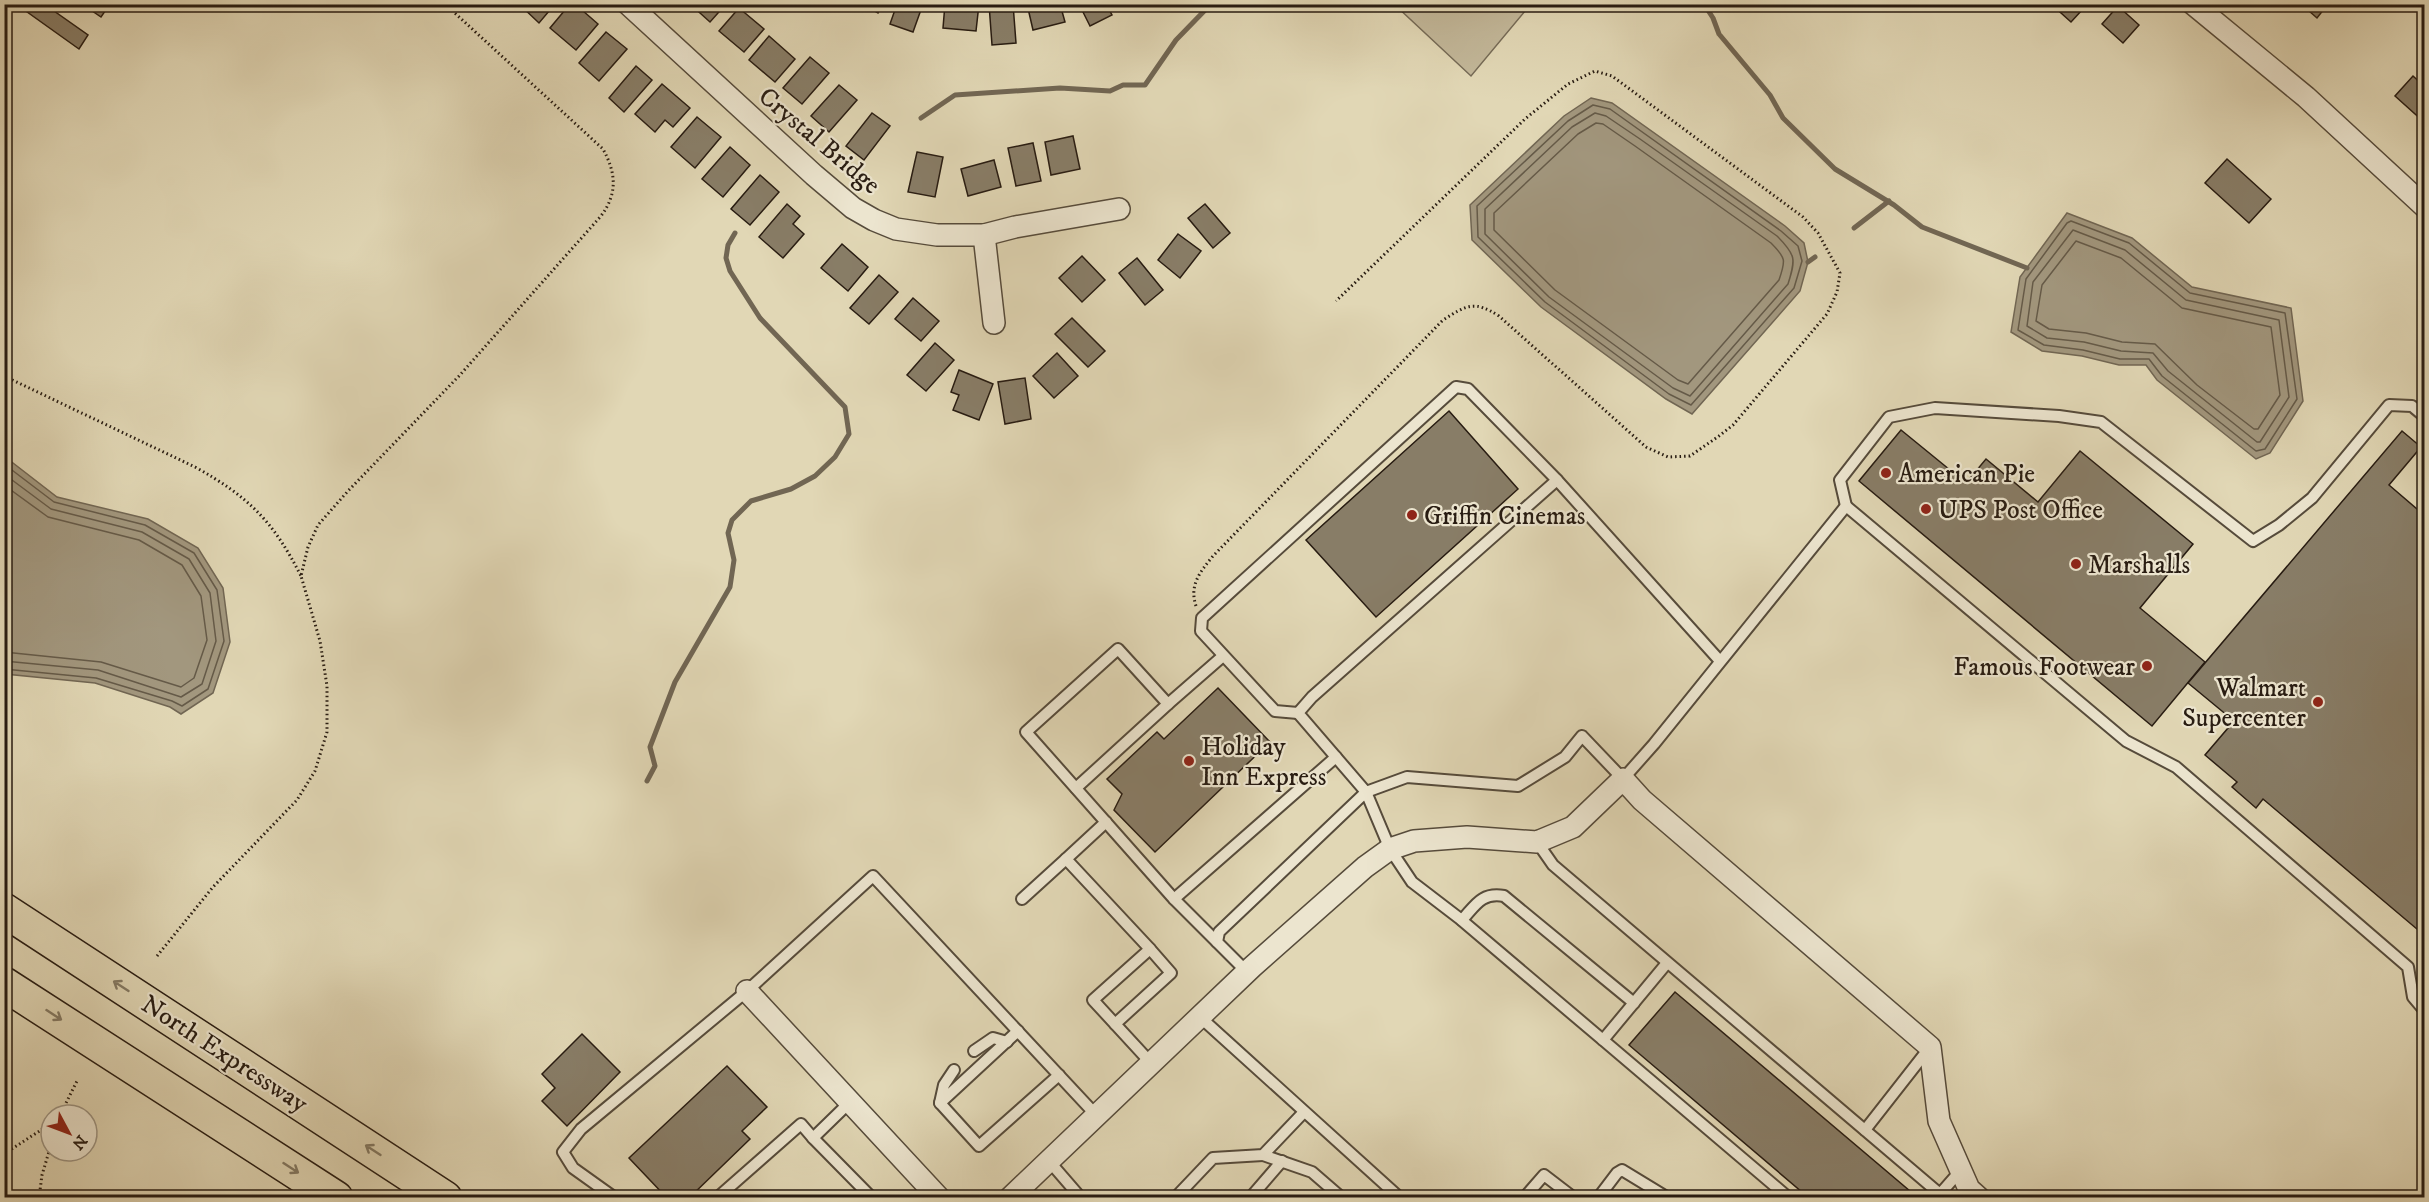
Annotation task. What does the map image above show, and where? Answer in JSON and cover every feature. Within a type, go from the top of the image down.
[{"type":"highway","name":"North Expressway","points":[[4,910],[434,1190]]},
{"type":"highway","points":[[4,984],[336,1197]]},
{"type":"street","name":"Crystal Bridge","points":[[628,4],[658,34],[853,208],[896,229],[937,235],[984,235],[1015,227],[1119,209]]},
{"type":"street","points":[[2193,4],[2306,97],[2424,206]]},
{"type":"street","points":[[984,235],[994,323]]},
{"type":"street","points":[[1010,1197],[1247,972],[1365,867],[1390,849],[1414,841],[1467,837],[1537,842],[1573,827],[1623,779],[1642,800],[1930,1047],[1939,1121],[1969,1189],[1979,1197]]},
{"type":"street","points":[[747,992],[939,1197]]},
{"type":"lane","points":[[1720,661],[1557,480],[1467,389],[1456,387],[1203,618],[1201,631],[1275,711],[1298,713],[1366,792],[1390,849],[1412,882],[1462,920],[1789,1197]]},
{"type":"lane","points":[[2424,416],[2412,406],[2389,405],[2312,498],[2279,525],[2253,541],[2101,422],[2059,416],[1935,408],[1889,417],[1840,480],[1846,506],[2126,741],[2176,767],[2408,967],[2413,997],[2424,1010]]},
{"type":"lane","points":[[1298,713],[1557,480]]},
{"type":"lane","points":[[1217,942],[1219,932],[1366,792],[1407,777],[1518,786],[1565,757],[1582,736],[1623,779],[1846,506]]},
{"type":"lane","points":[[1168,704],[1118,649],[1026,732],[1174,899],[1247,972]]},
{"type":"lane","points":[[1076,788],[1223,656]]},
{"type":"lane","points":[[1174,899],[1336,757]]},
{"type":"lane","points":[[1022,899],[1106,822]]},
{"type":"lane","points":[[1537,842],[1553,865],[1938,1196],[1962,1170]]},
{"type":"lane","points":[[1066,858],[1171,973],[1115,1024]]},
{"type":"lane","points":[[615,1197],[573,1168],[564,1152],[581,1130],[747,992],[873,876],[1096,1115]]},
{"type":"lane","points":[[1462,920],[1482,898],[1493,894],[1504,897],[1634,1003]]},
{"type":"lane","points":[[1150,949],[1093,1000],[1151,1063]]},
{"type":"lane","points":[[1603,1040],[1667,963]]},
{"type":"lane","points":[[1200,1017],[1400,1197]]},
{"type":"lane","points":[[940,1103],[1018,1031]]},
{"type":"lane","points":[[974,1051],[993,1038],[1006,1042]]},
{"type":"lane","points":[[1865,1131],[1930,1047]]},
{"type":"lane","points":[[940,1103],[944,1084],[954,1070]]},
{"type":"lane","points":[[940,1103],[979,1146],[1059,1075]]},
{"type":"lane","points":[[813,1138],[850,1102]]},
{"type":"lane","points":[[1263,1155],[1304,1112]]},
{"type":"lane","points":[[717,1197],[801,1124],[872,1197]]},
{"type":"lane","points":[[1175,1197],[1213,1158],[1263,1155],[1312,1172],[1342,1197]]},
{"type":"lane","points":[[1049,1161],[1081,1197]]},
{"type":"lane","points":[[1250,1197],[1282,1161]]},
{"type":"lane","points":[[1598,1197],[1622,1170],[1668,1197]]},
{"type":"lane","points":[[1524,1197],[1544,1175],[1574,1197]]},
{"type":"path","points":[[301,576],[308,547],[318,525],[495,336],[601,216],[612,196],[614,175],[603,149],[445,4]]},
{"type":"path","points":[[1203,618],[1195,604],[1193,592],[1199,572],[1443,320],[1464,308],[1479,305],[1499,316],[1646,447],[1668,457],[1690,456],[1733,425],[1827,314],[1837,292],[1839,273],[1818,233],[1803,217],[1612,76],[1596,71],[1568,84],[1525,119],[1336,301]]},
{"type":"path","points":[[4,376],[195,466],[249,502],[281,539],[301,576],[320,641],[327,686],[327,732],[315,771],[297,800],[213,887],[157,956]]},
{"type":"path","points":[[66,1103],[78,1079]]},
{"type":"path","points":[[4,1154],[39,1131]]},
{"type":"path","points":[[39,1197],[46,1163]]},
{"type":"shaded area","points":[[1395,5],[1530,5],[1471,76]]},
{"type":"water","points":[[1591,98],[1612,103],[1785,226],[1804,243],[1808,262],[1800,291],[1692,414],[1666,399],[1541,307],[1472,240],[1470,205],[1564,116]]},
{"type":"water","points":[[2067,213],[2132,238],[2192,287],[2291,308],[2303,401],[2270,453],[2256,459],[2157,380],[2146,365],[2119,365],[2082,356],[2042,351],[2011,332],[2020,277]]},
{"type":"water","points":[[4,456],[57,497],[148,519],[198,548],[223,588],[230,642],[213,693],[181,714],[170,707],[95,683],[5,674]]},
{"type":"building","points":[[16,4],[44,4],[88,35],[79,49]]},
{"type":"building","points":[[82,4],[110,4],[101,17]]},
{"type":"building","points":[[519,4],[555,4],[539,23]]},
{"type":"building","points":[[570,4],[575,4],[598,24],[576,50],[550,28]]},
{"type":"building","points":[[690,4],[726,4],[710,22]]},
{"type":"building","points":[[863,4],[883,4],[878,13]]},
{"type":"building","points":[[897,4],[923,4],[913,32],[890,24]]},
{"type":"building","points":[[945,4],[979,4],[976,31],[943,28]]},
{"type":"building","points":[[989,4],[1013,4],[1016,43],[992,45]]},
{"type":"building","points":[[1027,4],[1060,4],[1065,22],[1033,30]]},
{"type":"building","points":[[1079,4],[1106,4],[1112,15],[1090,26]]},
{"type":"building","points":[[2051,4],[2075,4],[2082,10],[2071,22]]},
{"type":"building","points":[[2301,4],[2328,4],[2317,18]]},
{"type":"building","points":[[2118,6],[2139,25],[2123,43],[2102,24]]},
{"type":"building","points":[[739,8],[764,29],[744,52],[719,31]]},
{"type":"building","points":[[606,32],[627,49],[599,81],[579,63]]},
{"type":"building","points":[[769,36],[795,59],[775,82],[749,60]]},
{"type":"building","points":[[810,57],[829,73],[802,104],[783,88]]},
{"type":"building","points":[[636,66],[652,80],[624,112],[609,98]]},
{"type":"building","points":[[2413,76],[2424,86],[2424,122],[2395,96]]},
{"type":"building","points":[[662,84],[690,108],[673,127],[665,120],[655,132],[635,114]]},
{"type":"building","points":[[839,85],[857,100],[829,132],[811,116]]},
{"type":"building","points":[[872,113],[890,126],[864,160],[846,146]]},
{"type":"building","points":[[697,117],[721,137],[695,168],[671,147]]},
{"type":"building","points":[[1073,136],[1080,169],[1051,175],[1045,142]]},
{"type":"building","points":[[1033,143],[1041,181],[1016,186],[1008,148]]},
{"type":"building","points":[[730,147],[750,165],[723,197],[702,179]]},
{"type":"building","points":[[917,152],[943,157],[935,197],[908,192]]},
{"type":"building","points":[[2227,159],[2271,199],[2249,223],[2205,183]]},
{"type":"building","points":[[994,160],[1001,187],[968,196],[961,169]]},
{"type":"building","points":[[760,175],[779,192],[750,225],[731,209]]},
{"type":"building","points":[[787,204],[800,216],[793,224],[804,234],[783,258],[759,237]]},
{"type":"building","points":[[1205,204],[1230,233],[1213,248],[1188,218]]},
{"type":"building","points":[[1178,234],[1201,251],[1180,278],[1158,260]]},
{"type":"building","points":[[842,244],[868,267],[848,291],[821,268]]},
{"type":"building","points":[[1082,256],[1105,280],[1082,302],[1059,278]]},
{"type":"building","points":[[1137,258],[1163,290],[1145,305],[1119,273]]},
{"type":"building","points":[[879,275],[898,292],[869,324],[850,308]]},
{"type":"building","points":[[913,298],[939,321],[921,341],[895,319]]},
{"type":"building","points":[[1072,318],[1105,351],[1088,367],[1055,334]]},
{"type":"building","points":[[935,343],[954,360],[926,391],[907,375]]},
{"type":"building","points":[[1057,353],[1078,376],[1054,398],[1033,376]]},
{"type":"building","points":[[959,370],[993,384],[979,420],[953,410],[959,395],[951,392]]},
{"type":"building","points":[[1025,378],[1031,419],[1005,424],[998,382]]},
{"type":"building","name":"Griffin Cinemas","points":[[1449,411],[1518,489],[1376,617],[1306,540]]},
{"type":"building","points":[[1901,430],[1966,483],[1986,459],[2038,502],[2080,451],[2193,544],[2140,608],[2205,662],[2152,726],[1859,481]]},
{"type":"building","name":"Walmart Supercenter","points":[[2402,431],[2421,447],[2389,485],[2424,515],[2424,935],[2263,799],[2256,808],[2232,787],[2237,782],[2205,755],[2234,721],[2188,683]]},
{"type":"building","name":"Holiday Inn Express","points":[[1218,688],[1270,742],[1155,852],[1114,810],[1122,794],[1107,779],[1157,732],[1164,739]]},
{"type":"building","points":[[1675,992],[1917,1197],[1809,1198],[1629,1045]]},
{"type":"building","points":[[582,1034],[620,1072],[567,1126],[542,1101],[555,1088],[542,1074]]},
{"type":"building","points":[[727,1066],[767,1107],[742,1131],[750,1139],[689,1198],[667,1198],[629,1158]]},
{"type":"waterway","points":[[921,118],[955,95],[1060,88],[1110,91],[1123,85],[1145,85],[1176,40],[1211,4]]},
{"type":"waterway","points":[[1704,4],[1719,34],[1770,95],[1783,118],[1835,169],[1894,205],[1922,227],[2027,268]]},
{"type":"waterway","points":[[1854,228],[1889,201]]},
{"type":"waterway","points":[[647,781],[655,766],[650,747],[675,682],[730,587],[734,560],[728,533],[732,520],[751,501],[791,489],[815,476],[835,457],[849,434],[845,407],[760,318],[730,271],[726,258],[728,245],[735,233]]},
{"type":"waterway","points":[[1808,262],[1815,257]]},
{"type":"place","name":"American Pie","points":[[1886,473]]},
{"type":"place","name":"UPS Post Office","points":[[1926,509]]},
{"type":"place","name":"Griffin Cinemas","points":[[1412,515]]},
{"type":"place","name":"Marshalls","points":[[2076,564]]},
{"type":"place","name":"Famous Footwear","points":[[2147,666]]},
{"type":"place","name":"Walmart Supercenter","points":[[2318,702]]},
{"type":"place","name":"Holiday Inn Express","points":[[1189,761]]}]
